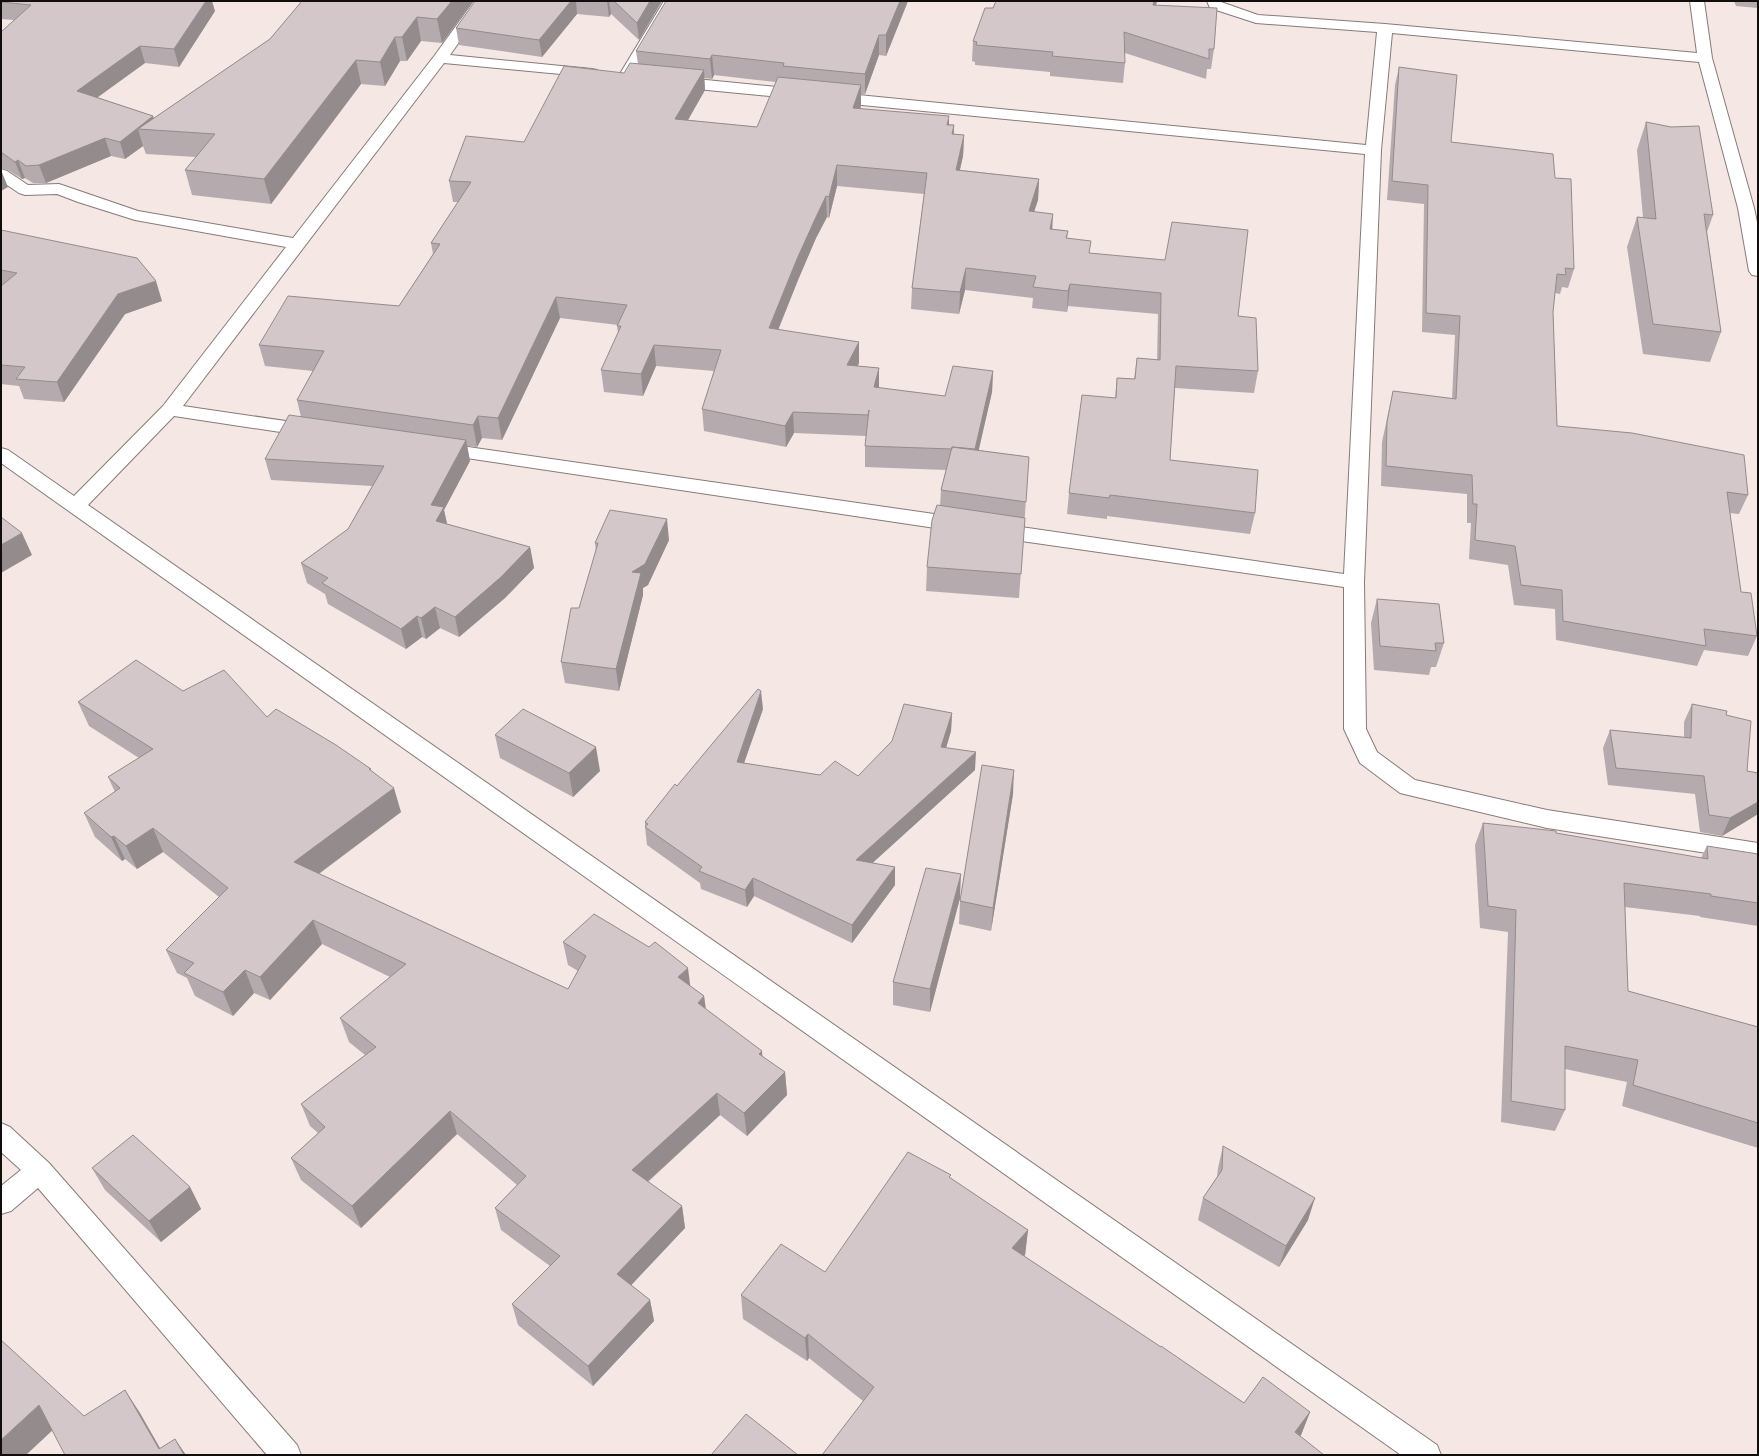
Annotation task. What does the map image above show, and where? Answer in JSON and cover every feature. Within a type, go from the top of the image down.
[{"type":"street","points":[[76,506],[170,410],[440,58],[481,1]]},
{"type":"street","points":[[626,77],[671,1]]},
{"type":"street","points":[[1214,1],[1215,5],[1256,18],[1385,28],[1705,58]]},
{"type":"street","points":[[1697,1],[1705,58],[1752,209],[1758,272]]},
{"type":"street","points":[[1385,28],[1373,150],[1354,582],[1355,729],[1368,757],[1408,787],[1547,819],[1758,852]]},
{"type":"street","points":[[440,58],[642,78]]},
{"type":"street","points":[[658,80],[1373,150]]},
{"type":"street","points":[[1,174],[25,190],[60,189],[84,200],[135,215],[296,244]]},
{"type":"street","points":[[170,410],[328,433]]},
{"type":"street","points":[[423,447],[1354,582]]},
{"type":"street","points":[[1,454],[1426,1455]]},
{"type":"street","points":[[1,1135],[40,1171],[286,1455]]},
{"type":"street","points":[[1,1202],[40,1171]]},
{"type":"building","points":[[1,1],[206,1],[174,49],[140,46],[77,91],[153,116],[120,142],[105,138],[39,165],[26,166],[18,160],[15,162],[1,152],[1,32],[31,5]]},
{"type":"building","points":[[302,1],[452,1],[437,19],[417,17],[402,37],[395,37],[380,62],[356,60],[264,179],[185,170],[215,134],[138,129],[270,39]]},
{"type":"building","points":[[475,1],[571,1],[539,40],[456,28]]},
{"type":"building","points":[[614,1],[650,1],[637,23]]},
{"type":"building","points":[[666,1],[900,1],[886,35],[879,35],[865,74],[783,66],[784,63],[712,55],[710,59],[636,51]]},
{"type":"building","points":[[996,1],[1154,1],[1153,5],[1217,8],[1214,49],[1209,49],[1209,59],[1124,32],[1125,63],[1052,56],[1053,52],[976,45],[977,42],[973,41],[985,8],[993,8]]},
{"type":"building","points":[[630,63],[704,70],[675,119],[757,127],[778,77],[861,85],[853,108],[949,116],[947,125],[954,125],[952,134],[964,135],[956,170],[1039,179],[1029,211],[1053,214],[1050,229],[1068,231],[1066,238],[1091,241],[1089,253],[1165,260],[1172,222],[1248,230],[1238,316],[1256,318],[1258,371],[1176,366],[1170,460],[1258,470],[1255,513],[1110,495],[1109,498],[1069,493],[1082,395],[1116,398],[1117,378],[1135,379],[1137,358],[1160,360],[1161,293],[1070,284],[1068,291],[1033,287],[1036,276],[966,268],[960,292],[912,288],[927,173],[837,165],[829,197],[826,196],[816,217],[769,328],[859,342],[847,365],[879,368],[874,387],[945,396],[953,366],[993,371],[975,449],[952,447],[952,449],[865,446],[869,410],[868,415],[793,412],[785,426],[702,409],[721,350],[654,345],[641,374],[601,370],[621,326],[617,326],[627,305],[556,297],[498,418],[478,416],[473,425],[297,400],[324,351],[259,345],[288,296],[399,306],[440,244],[431,243],[471,182],[449,181],[466,136],[524,142],[564,66],[624,73]]},
{"type":"building","points":[[1399,67],[1457,75],[1451,142],[1553,154],[1555,178],[1571,179],[1574,269],[1565,268],[1566,275],[1557,274],[1553,312],[1557,426],[1632,433],[1744,455],[1748,495],[1727,492],[1741,592],[1751,593],[1757,636],[1704,629],[1706,646],[1563,621],[1562,590],[1521,585],[1515,546],[1475,540],[1477,504],[1473,504],[1472,475],[1386,466],[1387,422],[1393,391],[1456,399],[1460,316],[1426,313],[1428,185],[1392,181]]},
{"type":"building","points":[[1646,122],[1671,127],[1699,126],[1713,215],[1704,214],[1721,332],[1653,324],[1637,217],[1656,219]]},
{"type":"building","points":[[1,230],[137,258],[156,281],[118,294],[57,382],[16,379],[25,367],[1,365],[1,286],[17,273],[1,270]]},
{"type":"building","points":[[289,415],[466,440],[431,505],[444,507],[436,521],[530,547],[501,577],[455,617],[435,607],[421,618],[417,616],[401,629],[322,583],[328,578],[301,563],[348,529],[384,466],[265,459]]},
{"type":"building","points":[[952,447],[1029,457],[1026,502],[941,490]]},
{"type":"building","points":[[937,505],[1025,518],[1021,574],[927,567],[932,520]]},
{"type":"building","points":[[610,510],[667,519],[645,564],[632,572],[641,573],[616,669],[561,662],[571,608],[579,608],[598,543],[595,543]]},
{"type":"building","points":[[1,517],[22,533],[1,545]]},
{"type":"building","points":[[1377,599],[1439,604],[1444,643],[1435,643],[1436,651],[1380,646]]},
{"type":"building","points":[[136,660],[183,691],[224,670],[267,717],[276,709],[336,745],[371,769],[369,769],[394,788],[294,862],[568,989],[586,956],[563,942],[594,914],[649,947],[655,942],[688,968],[678,977],[704,996],[698,1003],[762,1051],[759,1054],[785,1072],[744,1113],[717,1093],[632,1170],[682,1206],[617,1274],[650,1300],[588,1366],[512,1304],[560,1256],[495,1208],[526,1176],[450,1111],[352,1206],[291,1158],[325,1127],[301,1104],[376,1047],[340,1018],[406,964],[313,920],[260,977],[245,970],[223,992],[184,973],[194,963],[166,950],[228,888],[153,828],[126,846],[114,836],[111,837],[84,813],[120,788],[108,777],[153,749],[78,702]]},
{"type":"building","points":[[758,689],[761,691],[737,762],[820,775],[835,761],[858,776],[892,741],[904,704],[952,713],[941,747],[976,752],[856,860],[895,867],[852,925],[753,878],[745,890],[699,871],[702,867],[645,827],[648,824],[645,822],[675,784],[677,786]]},
{"type":"building","points":[[1692,704],[1727,711],[1726,715],[1751,721],[1747,771],[1758,773],[1758,802],[1730,818],[1709,815],[1704,776],[1616,768],[1610,730],[1691,738]]},
{"type":"building","points":[[523,709],[596,747],[569,773],[495,735]]},
{"type":"building","points":[[982,765],[1014,770],[993,908],[960,901]]},
{"type":"building","points":[[1483,823],[1556,831],[1556,833],[1708,859],[1707,846],[1758,854],[1758,903],[1711,896],[1711,894],[1624,883],[1628,991],[1758,1027],[1758,1123],[1633,1085],[1638,1060],[1565,1046],[1565,1110],[1511,1101],[1516,910],[1488,906]]},
{"type":"building","points":[[926,868],[961,874],[930,989],[893,982]]},
{"type":"building","points":[[133,1135],[190,1187],[149,1221],[92,1168]]},
{"type":"building","points":[[1223,1146],[1315,1198],[1286,1246],[1203,1198],[1222,1170]]},
{"type":"building","points":[[908,1152],[951,1175],[949,1177],[1028,1230],[1012,1248],[1161,1346],[1244,1403],[1263,1377],[1310,1412],[1295,1432],[1324,1455],[822,1455],[874,1387],[808,1334],[805,1338],[741,1295],[781,1244],[825,1272]]},
{"type":"building","points":[[1,1340],[84,1416],[125,1390],[159,1449],[175,1439],[184,1455],[65,1455],[39,1405],[1,1440]]},
{"type":"building","points":[[746,1414],[798,1455],[711,1455]]}]
